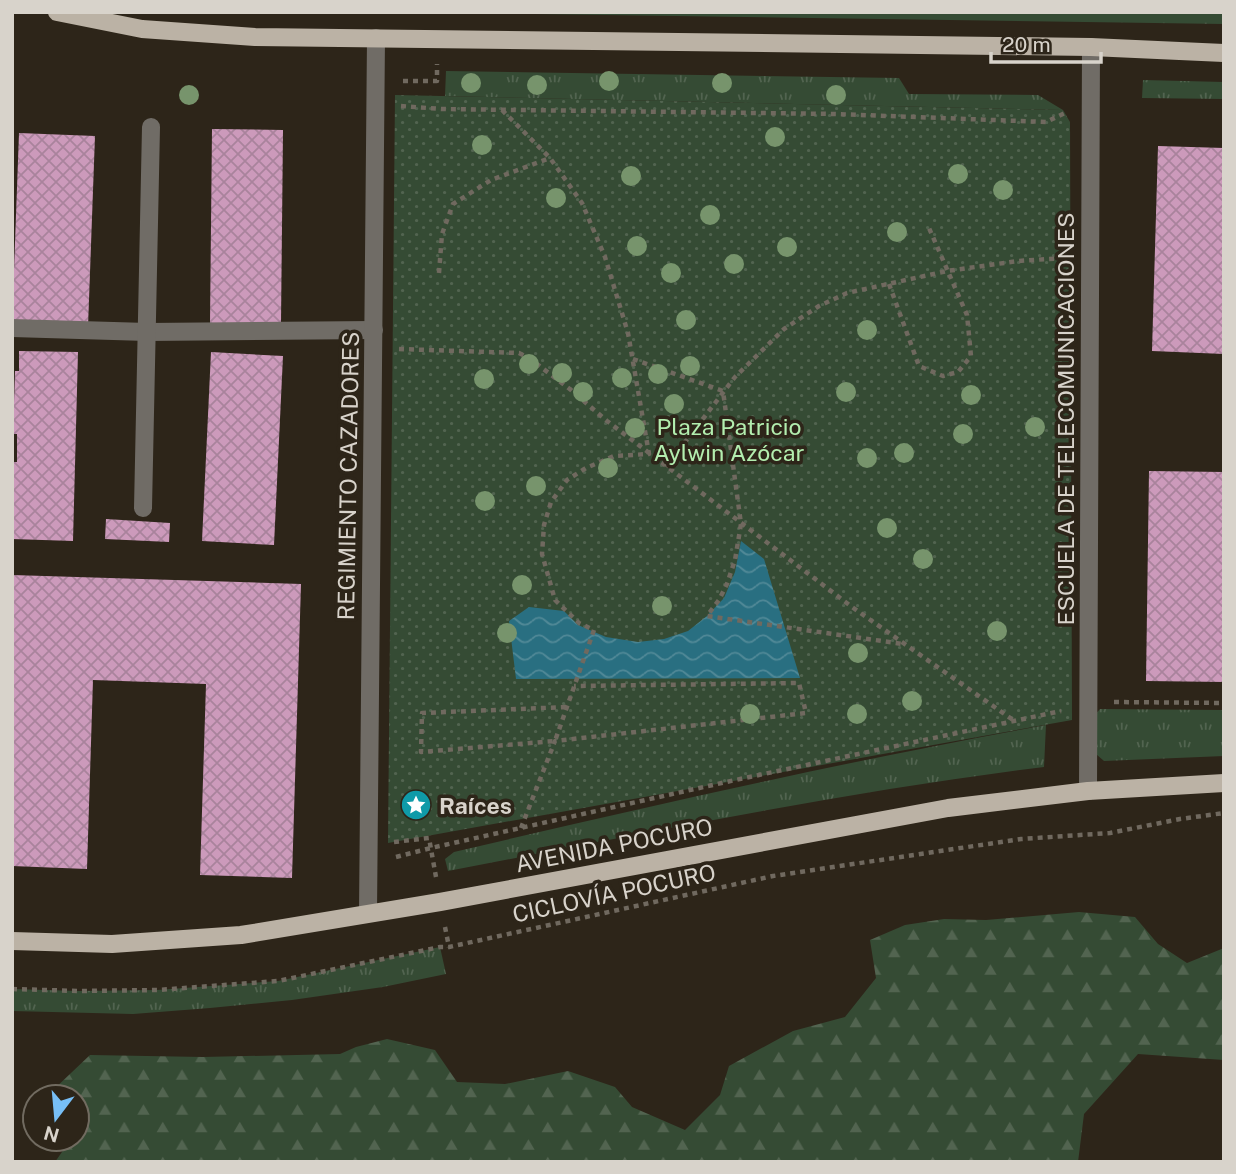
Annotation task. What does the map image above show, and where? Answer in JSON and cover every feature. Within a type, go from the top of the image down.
[{"type":"main road","points":[[57,12],[142,29],[255,37],[1091,47],[1224,53]]},
{"type":"main road","name":"AVENIDA POCURO","points":[[12,941],[112,944],[241,935],[440,902],[948,808],[1087,792],[1224,783]]},
{"type":"street","name":"REGIMIENTO CAZADORES","points":[[368,914],[376,38]]},
{"type":"street","name":"ESCUELA DE TELECOMUNICACIONES","points":[[1087,792],[1091,47]]},
{"type":"street","points":[[143,508],[151,127]]},
{"type":"street","points":[[12,328],[147,332],[374,330]]},
{"type":"path","points":[[376,100],[391,106],[441,109],[836,114],[1046,122],[1091,101]]},
{"type":"path","points":[[502,110],[550,158],[582,203],[605,257],[628,333],[649,454]]},
{"type":"path","points":[[439,273],[442,234],[453,204],[491,180],[550,158]]},
{"type":"path","points":[[890,284],[919,366],[943,376],[958,372],[971,356],[967,315],[929,228]]},
{"type":"path","points":[[666,467],[723,391],[758,353],[798,318],[819,306],[847,293],[947,271],[1018,261],[1090,256]]},
{"type":"path","points":[[374,349],[519,353],[529,358],[741,524],[852,607],[1013,720]]},
{"type":"path","points":[[632,359],[723,391]]},
{"type":"path","points":[[723,391],[741,524],[735,560],[727,584],[707,616],[905,645]]},
{"type":"path","points":[[520,828],[555,741],[594,630],[579,623],[555,600],[542,554],[544,525],[551,502],[567,481],[586,468],[614,456],[649,454]]},
{"type":"path","points":[[567,707],[422,712],[421,752],[555,741],[806,713],[799,683],[574,687]]},
{"type":"path","points":[[368,866],[431,848],[520,828],[1099,702],[1224,703]]},
{"type":"path","name":"CICLOVÍA POCURO","points":[[12,989],[157,990],[278,981],[449,947],[773,876],[1021,839],[1110,833],[1224,813]]},
{"type":"green space","points":[[332,12],[1224,12],[1224,24],[535,14]]},
{"type":"green space","points":[[446,71],[899,78],[909,94],[1038,95],[1063,110],[445,96]]},
{"type":"green space","points":[[1143,80],[1224,82],[1224,99],[1142,98]]},
{"type":"green space","name":"Plaza Patricio Aylwin Azócar","points":[[395,95],[1063,110],[1070,122],[1072,720],[388,843]]},
{"type":"green space","points":[[1100,709],[1224,710],[1224,756],[1104,761],[1096,754],[1095,715]]},
{"type":"green space","points":[[1046,725],[1044,767],[894,788],[448,871],[445,859],[454,852],[675,801]]},
{"type":"green space","points":[[1079,912],[1135,917],[1158,944],[1187,963],[1224,948],[1224,1060],[1138,1054],[1084,1114],[1078,1162],[55,1162],[61,1153],[91,1153],[91,1083],[60,1083],[90,1055],[203,1057],[340,1054],[387,1039],[435,1050],[457,1082],[505,1084],[568,1071],[615,1087],[632,1107],[685,1130],[720,1095],[729,1066],[793,1031],[845,1017],[876,978],[870,940],[905,925],[944,919],[986,920]]},
{"type":"green space","points":[[440,947],[446,974],[383,987],[292,1000],[133,1014],[12,1011],[12,989],[157,990],[278,981]]},
{"type":"water","points":[[741,541],[764,559],[800,678],[516,679],[509,621],[529,607],[564,611],[578,625],[606,637],[638,642],[664,639],[688,631],[724,598],[735,572]]},
{"type":"building","points":[[212,129],[283,130],[281,323],[210,323]]},
{"type":"building","points":[[19,133],[95,136],[88,327],[12,324]]},
{"type":"building","points":[[1158,146],[1224,148],[1224,354],[1152,351]]},
{"type":"building","points":[[19,351],[78,352],[73,541],[12,539],[13,462],[17,462],[17,434],[13,434],[15,371],[19,371]]},
{"type":"building","points":[[211,352],[283,356],[274,545],[202,541]]},
{"type":"building","points":[[1149,471],[1224,472],[1224,682],[1146,681]]},
{"type":"building","points":[[106,519],[170,523],[169,542],[105,539]]},
{"type":"building","points":[[12,575],[301,584],[292,878],[200,875],[206,684],[93,680],[87,869],[12,866]]},
{"type":"place","name":"Raíces","points":[[416,805]]}]
